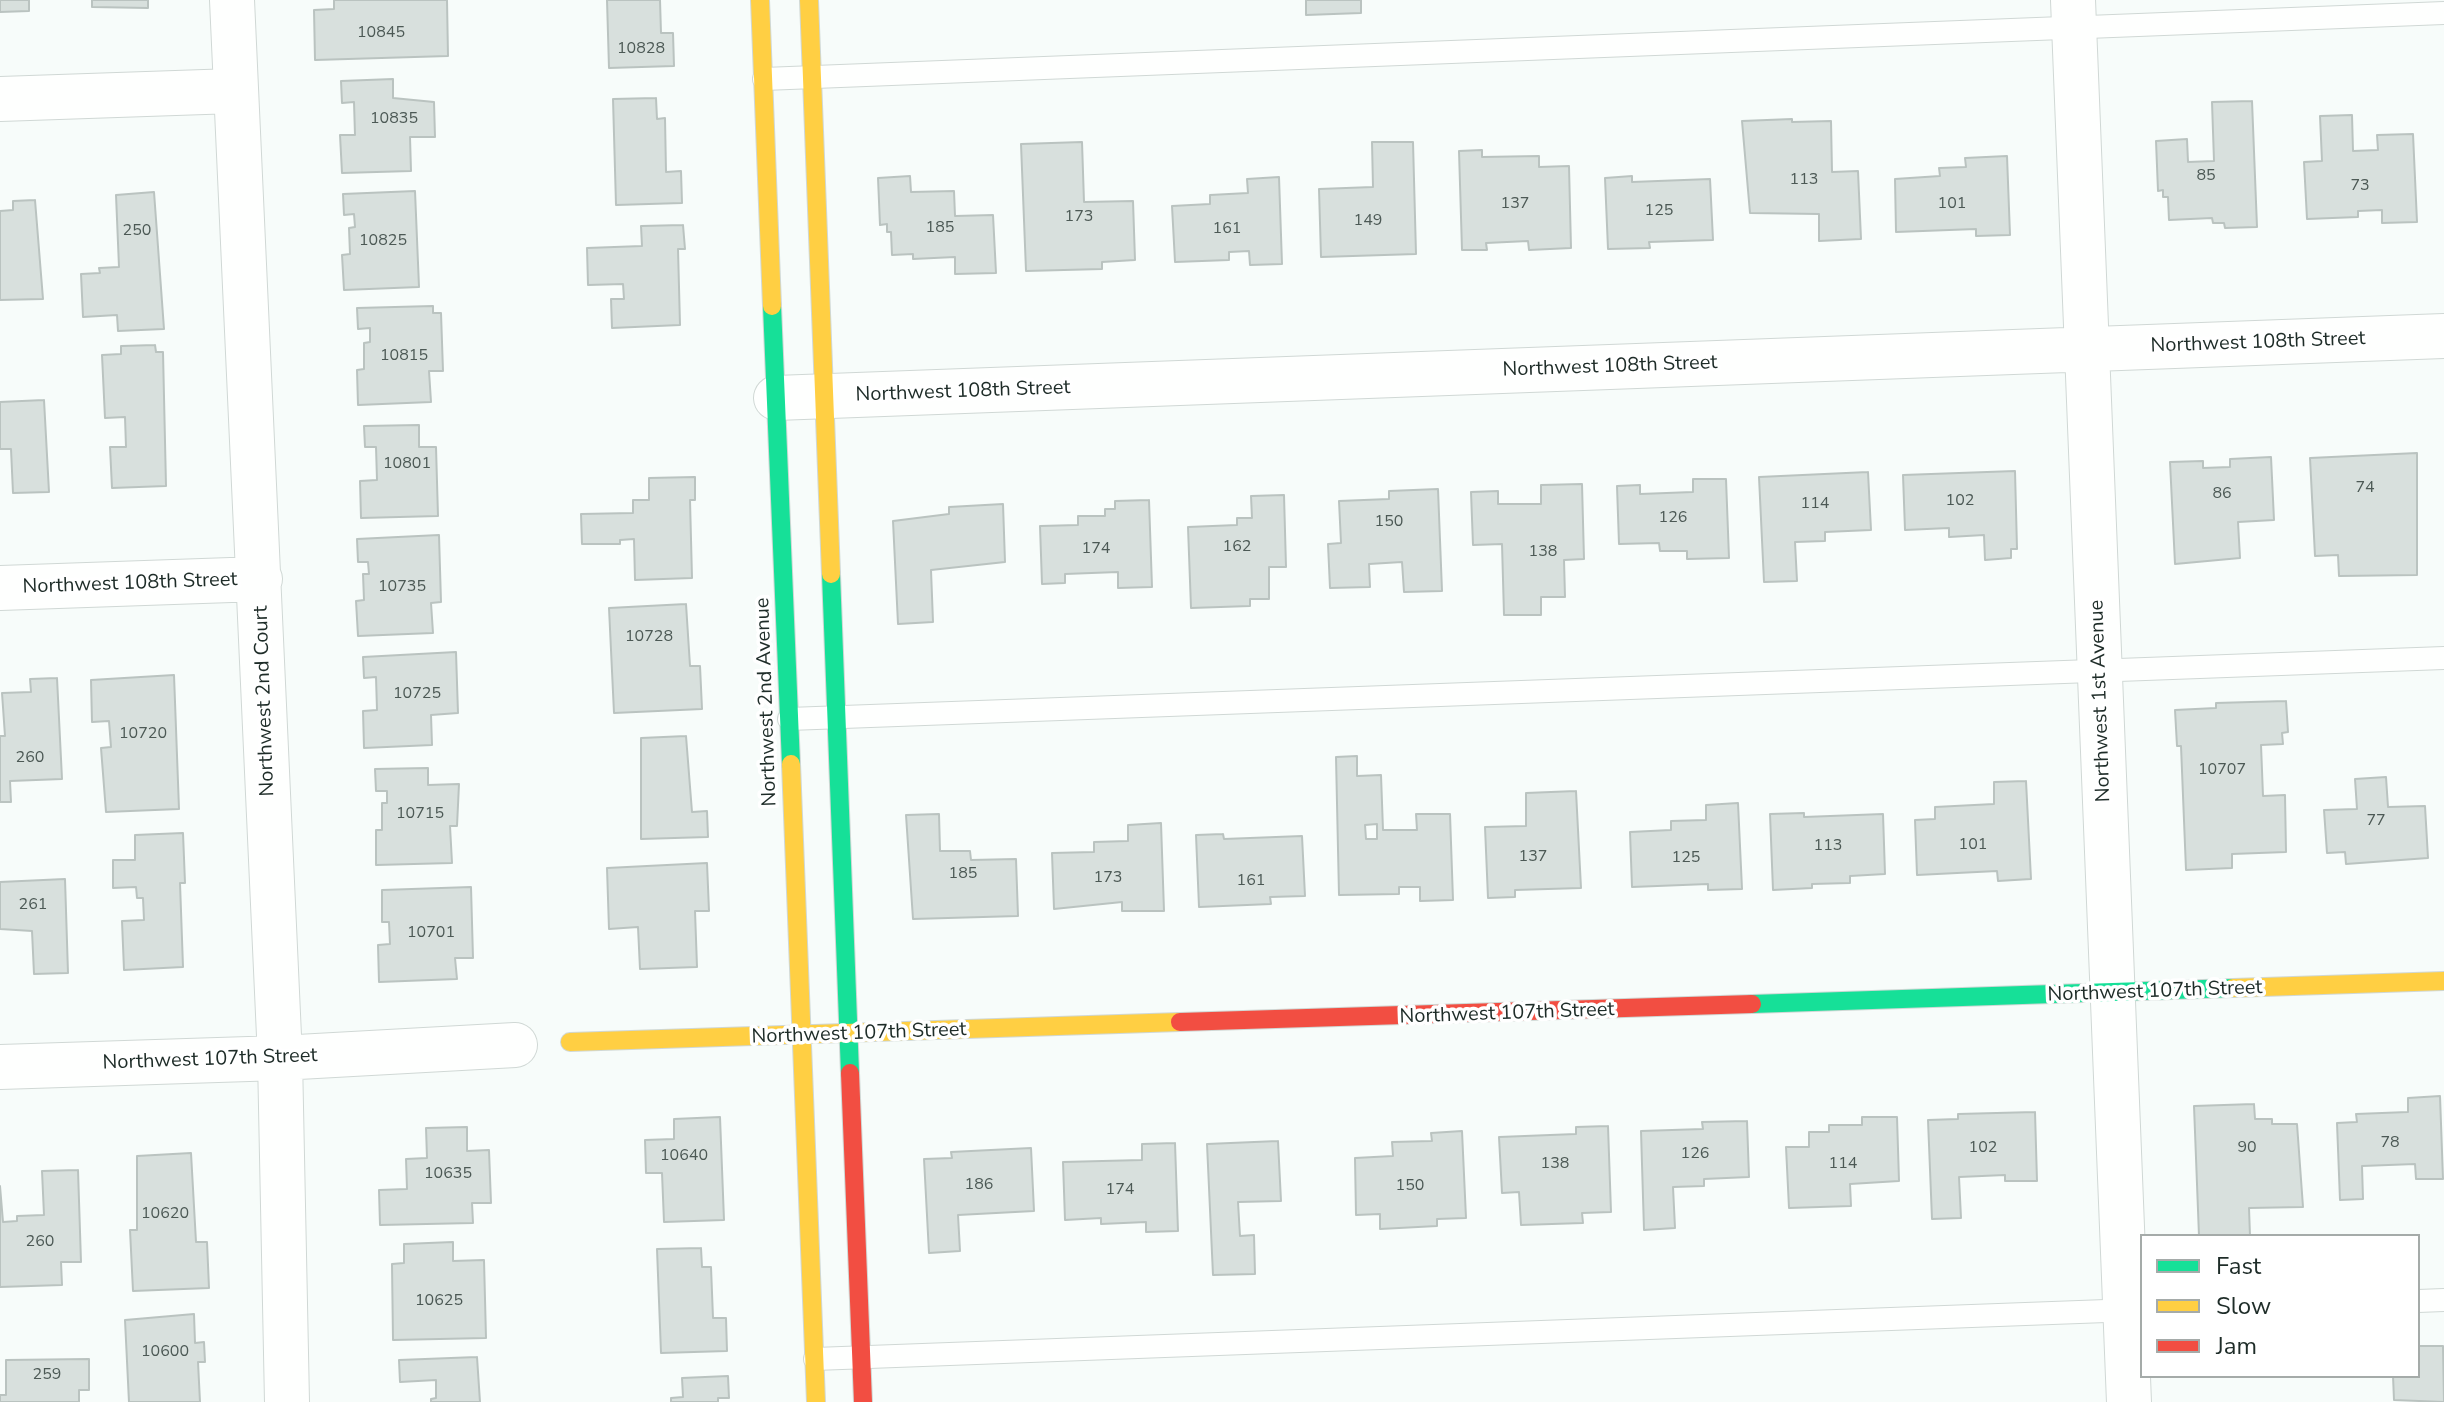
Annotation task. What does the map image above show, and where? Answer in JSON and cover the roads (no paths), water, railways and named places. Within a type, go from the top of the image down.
[{"type":"street","name":"Northwest 2nd Court","points":[[232,0],[280,1058],[287,1402]]},
{"type":"street","name":"Northwest 2nd Avenue","points":[[760,0],[816,1402]]},
{"type":"street","points":[[809,0],[863,1402]]},
{"type":"street","name":"Northwest 1st Avenue","points":[[2074,13],[2112,994],[2133,1310],[2129,1402]]},
{"type":"street","points":[[0,99],[234,91]]},
{"type":"street","name":"Northwest 108th Street","points":[[776,398],[2444,336]]},
{"type":"street","name":"Northwest 108th Street","points":[[0,588],[260,579]]},
{"type":"street","name":"Northwest 107th Street","points":[[570,1042],[2444,981]]},
{"type":"street","name":"Northwest 107th Street","points":[[0,1067],[280,1058],[515,1045]]},
{"type":"lane","points":[[764,79],[2074,13],[2444,13]]},
{"type":"lane","points":[[789,719],[2444,658]]},
{"type":"lane","points":[[2420,1301],[2444,1300]]},
{"type":"lane","points":[[815,1359],[2133,1310]]}]
